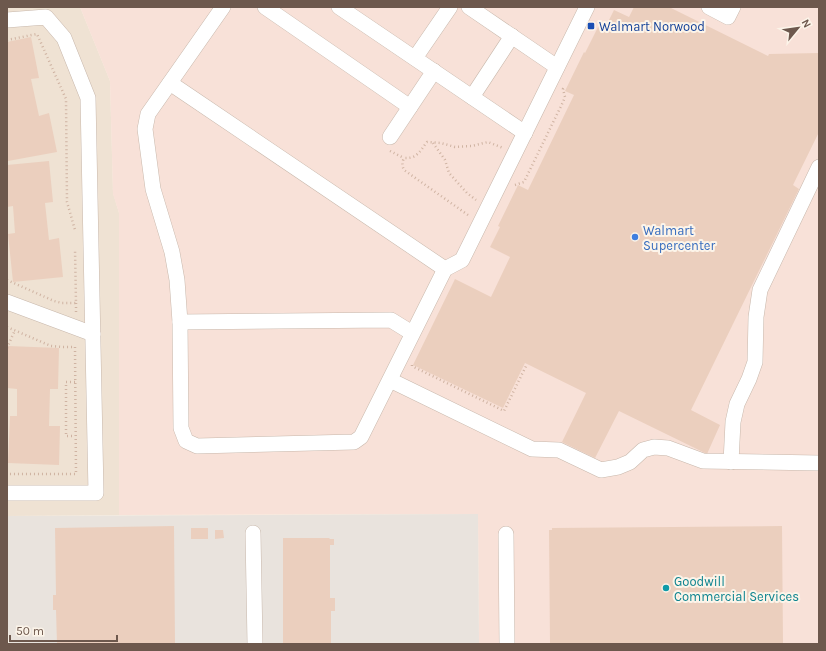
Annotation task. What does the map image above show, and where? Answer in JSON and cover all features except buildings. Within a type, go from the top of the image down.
[{"type":"lane","points":[[223,7],[148,114],[145,129],[153,189],[172,252],[177,280],[180,322],[181,428],[186,441],[197,446],[354,442],[361,437],[444,269],[462,260],[587,7]]},
{"type":"lane","points":[[265,7],[410,107]]},
{"type":"lane","points":[[340,7],[524,133]]},
{"type":"lane","points":[[415,58],[450,7]]},
{"type":"lane","points":[[469,7],[557,67]]},
{"type":"lane","points":[[709,7],[728,17],[733,7]]},
{"type":"lane","points":[[7,20],[46,17],[64,38],[88,98],[96,493],[7,493]]},
{"type":"lane","points":[[472,97],[512,36]]},
{"type":"lane","points":[[390,144],[410,107],[434,71]]},
{"type":"lane","points":[[170,83],[444,269]]},
{"type":"lane","points":[[731,462],[733,422],[737,404],[755,362],[756,317],[760,290],[819,166]]},
{"type":"lane","points":[[7,302],[93,334]]},
{"type":"lane","points":[[180,322],[391,320],[412,333]]},
{"type":"lane","points":[[390,380],[532,449],[559,450],[601,470],[618,467],[630,462],[643,450],[654,447],[668,448],[702,461],[819,463]]},
{"type":"lane","points":[[253,533],[255,644]]},
{"type":"lane","points":[[506,534],[507,644]]},
{"type":"path","points":[[7,40],[37,34],[66,99],[67,202],[75,229],[75,236]]},
{"type":"path","points":[[512,191],[515,185],[524,182],[563,102],[565,97],[563,89],[567,83]]},
{"type":"path","points":[[390,144],[404,158],[413,158],[427,142],[440,143],[455,147],[472,146],[488,142],[508,151]]},
{"type":"path","points":[[433,143],[445,160],[449,173],[467,193],[479,203]]},
{"type":"path","points":[[404,158],[402,167],[404,170],[472,217]]},
{"type":"path","points":[[75,244],[76,314]]},
{"type":"path","points":[[7,280],[54,301],[62,303],[76,303]]},
{"type":"path","points":[[7,327],[51,346],[75,347],[76,436],[76,474],[7,474]]},
{"type":"path","points":[[7,348],[15,330]]},
{"type":"path","points":[[413,363],[412,366],[504,411],[527,364]]},
{"type":"path","points":[[75,382],[66,382],[66,436],[76,436]]},
{"type":"shaded area","points":[[7,7],[80,7],[110,81],[113,193],[119,213],[119,515],[7,516]]},
{"type":"shaded area","points":[[80,7],[819,7],[819,644],[479,644],[478,514],[119,515],[119,213],[113,194],[110,81]]},
{"type":"shaded area","points":[[478,514],[479,644],[9,644],[7,608],[7,516]]},
{"type":"place","name":"Walmart Norwood","points":[[591,26]]},
{"type":"place","name":"Walmart Supercenter","points":[[635,237]]},
{"type":"place","name":"Goodwill Commercial Services","points":[[666,588]]}]
